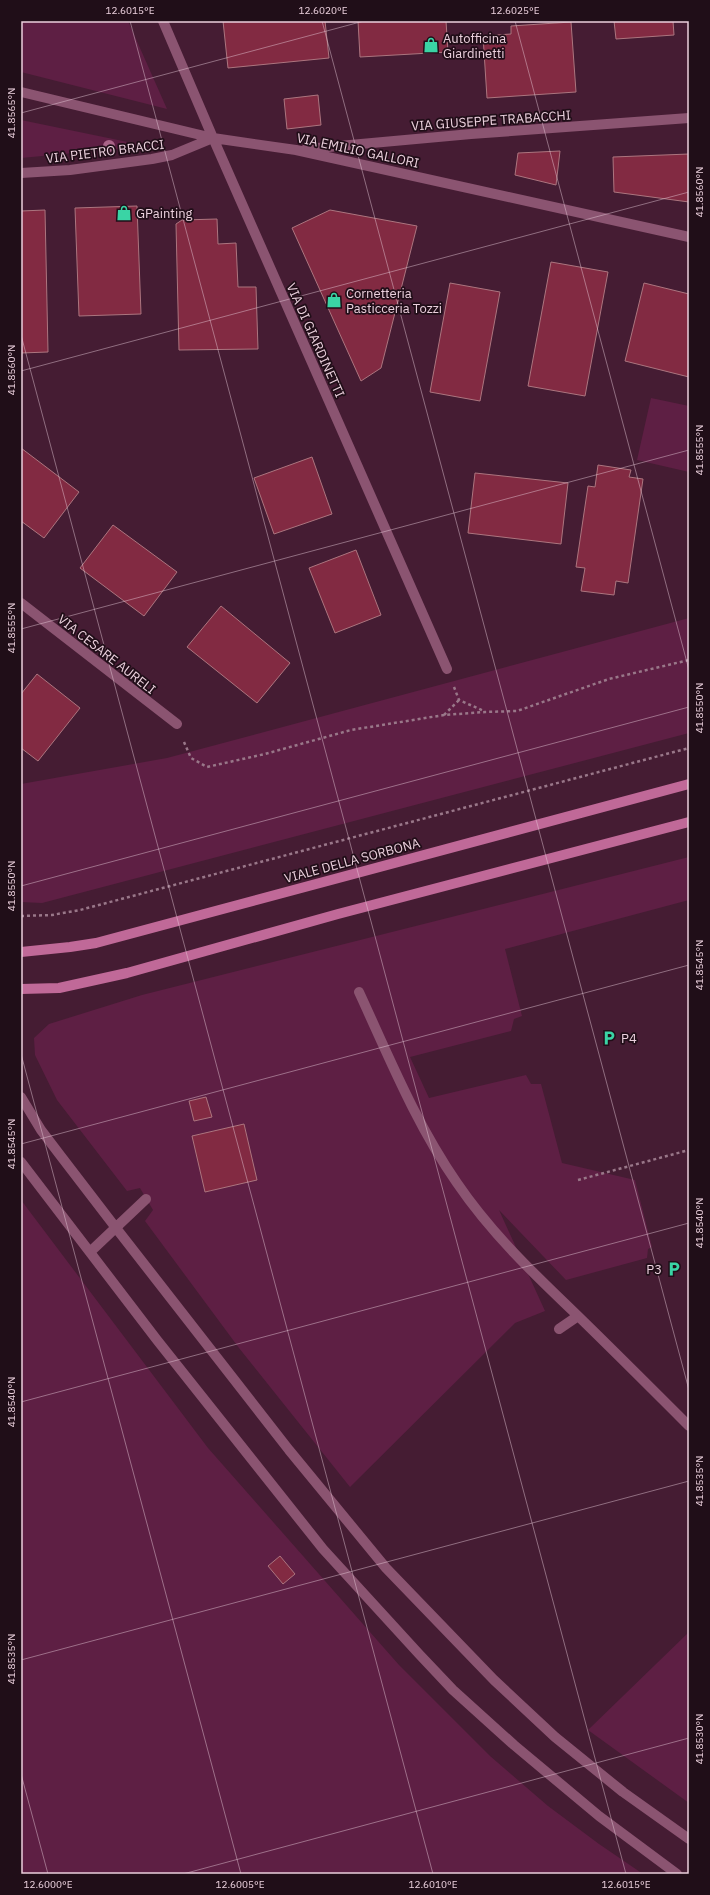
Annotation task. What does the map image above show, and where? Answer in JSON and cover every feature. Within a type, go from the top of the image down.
[{"type":"street","name":"VIA DI GIARDINETTI","points":[[163,21],[447,669]]},
{"type":"street","name":"VIA EMILIO GALLORI","points":[[21,92],[213,138],[296,150],[689,237]]},
{"type":"street","name":"VIA GIUSEPPE TRABACCHI","points":[[296,150],[463,135],[689,118]]},
{"type":"street","name":"VIA PIETRO BRACCI","points":[[21,173],[70,170],[152,159],[172,155],[213,138]]},
{"type":"street","name":"VIA CESARE AURELI","points":[[21,603],[177,724]]},
{"type":"street","name":"VIALE DELLA SORBONA","points":[[21,952],[96,943],[689,784]]},
{"type":"street","points":[[21,989],[59,988],[127,973],[338,914],[689,822]]},
{"type":"street","points":[[359,992],[405,1093],[428,1136],[457,1183],[502,1240],[531,1272],[578,1316],[689,1426]]},
{"type":"street","points":[[21,1097],[41,1130],[116,1228],[289,1450],[386,1568],[494,1680],[555,1737],[623,1792],[689,1840]]},
{"type":"street","points":[[21,1162],[157,1340],[323,1549],[424,1659],[483,1718],[548,1775],[635,1844],[677,1874]]},
{"type":"street","points":[[90,1252],[146,1199]]},
{"type":"street","points":[[559,1329],[578,1316]]},
{"type":"path","points":[[177,724],[191,758],[207,767],[273,752],[351,730],[444,715],[517,711],[609,679],[689,660]]},
{"type":"path","points":[[447,669],[459,700],[485,712]]},
{"type":"path","points":[[444,715],[459,700]]},
{"type":"path","points":[[21,916],[52,915],[80,910],[689,748]]},
{"type":"path","points":[[578,1180],[689,1150]]},
{"type":"shaded area","points":[[21,21],[128,21],[167,109],[21,72]]},
{"type":"shaded area","points":[[21,120],[147,146],[21,158]]},
{"type":"shaded area","points":[[651,398],[689,406],[689,472],[637,460]]},
{"type":"shaded area","points":[[689,618],[689,733],[42,903],[21,902],[21,784],[167,758]]},
{"type":"shaded area","points":[[689,857],[689,900],[505,949],[522,1016],[514,1019],[511,1031],[410,1057],[429,1098],[526,1075],[531,1084],[541,1084],[562,1163],[635,1180],[652,1247],[648,1249],[647,1258],[566,1280],[499,1210],[545,1311],[515,1323],[350,1487],[239,1348],[145,1221],[153,1210],[140,1188],[127,1191],[57,1100],[35,1055],[34,1038],[49,1024],[142,995]]},
{"type":"shaded area","points":[[21,1200],[208,1448],[399,1665],[490,1756],[548,1806],[599,1844],[643,1874],[21,1874]]},
{"type":"shaded area","points":[[689,1632],[689,1803],[588,1730]]},
{"type":"building","points":[[223,21],[325,21],[329,58],[228,68]]},
{"type":"building","points":[[358,21],[446,21],[448,52],[360,57]]},
{"type":"building","points":[[614,21],[673,21],[674,35],[616,39]]},
{"type":"building","points":[[571,22],[576,92],[487,98],[483,36],[511,34],[511,26]]},
{"type":"building","points":[[318,95],[321,125],[287,129],[284,99]]},
{"type":"building","points":[[560,151],[556,185],[515,175],[518,153]]},
{"type":"building","points":[[689,154],[689,202],[614,192],[613,157]]},
{"type":"building","points":[[137,206],[141,314],[79,316],[75,208]]},
{"type":"building","points":[[45,210],[48,352],[21,353],[21,211]]},
{"type":"building","points":[[330,210],[417,226],[381,368],[361,381],[292,228]]},
{"type":"building","points":[[217,219],[218,244],[236,243],[238,287],[256,287],[258,349],[179,350],[176,224],[182,220]]},
{"type":"building","points":[[551,262],[608,272],[585,396],[528,386]]},
{"type":"building","points":[[450,283],[500,292],[480,401],[430,392]]},
{"type":"building","points":[[644,283],[689,294],[689,377],[625,361]]},
{"type":"building","points":[[21,448],[79,492],[44,538],[21,521]]},
{"type":"building","points":[[312,457],[332,514],[274,534],[254,478]]},
{"type":"building","points":[[598,465],[631,470],[629,477],[643,479],[628,583],[616,581],[614,595],[581,591],[585,568],[576,567],[588,486],[595,487]]},
{"type":"building","points":[[475,473],[568,483],[561,544],[468,533]]},
{"type":"building","points":[[113,525],[177,572],[144,616],[80,568]]},
{"type":"building","points":[[356,550],[381,615],[335,633],[309,568]]},
{"type":"building","points":[[221,606],[290,663],[257,703],[187,647]]},
{"type":"building","points":[[37,674],[80,708],[38,761],[21,748],[21,694]]},
{"type":"building","points":[[206,1097],[212,1117],[194,1121],[189,1101]]},
{"type":"building","points":[[244,1124],[257,1180],[205,1192],[192,1136]]},
{"type":"building","points":[[280,1556],[295,1574],[283,1584],[268,1566]]},
{"type":"place","name":"Autofficina Giardinetti","points":[[431,45]]},
{"type":"place","name":"GPainting","points":[[124,213]]},
{"type":"place","name":"Cornetteria Pasticceria Tozzi","points":[[334,300]]},
{"type":"place","name":"P4","points":[[609,1038]]},
{"type":"place","name":"P3","points":[[674,1269]]}]
